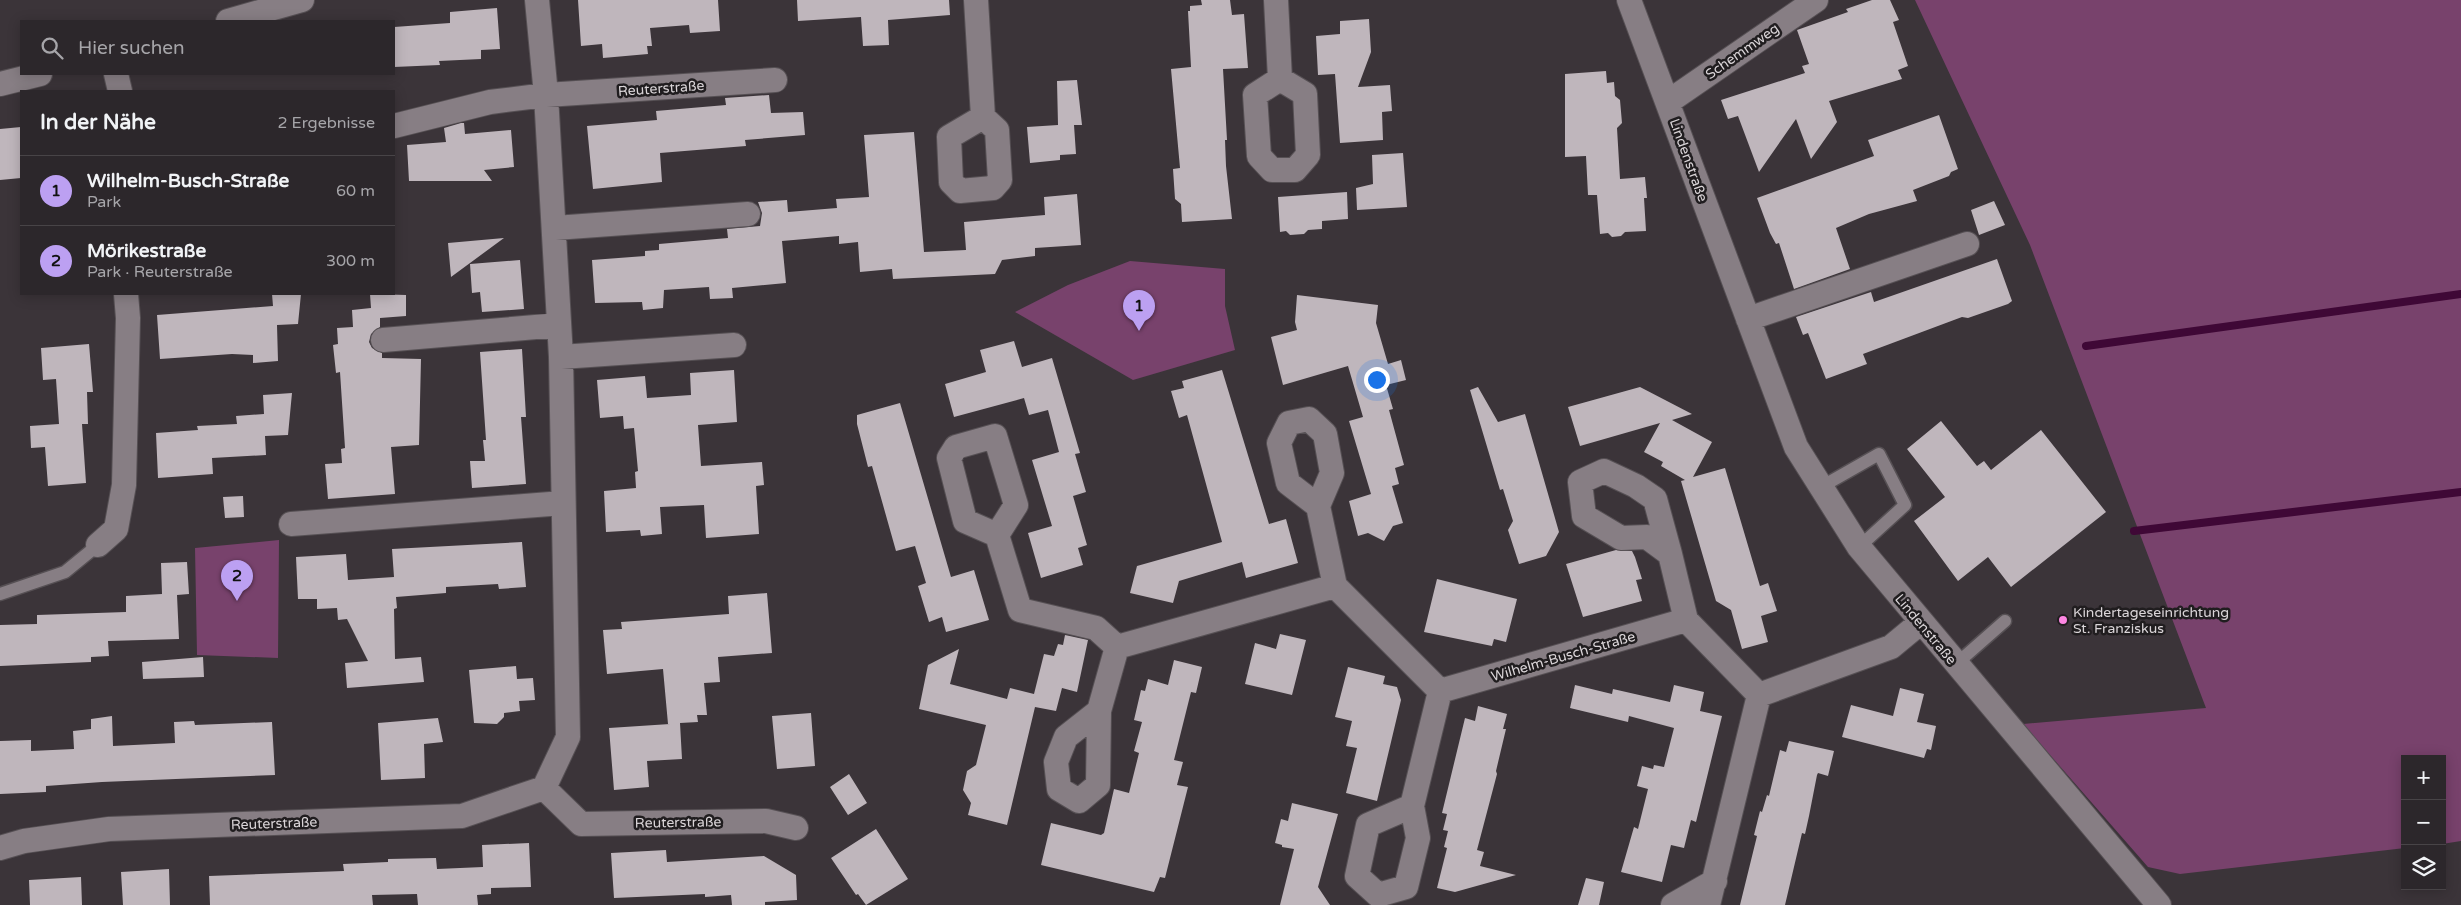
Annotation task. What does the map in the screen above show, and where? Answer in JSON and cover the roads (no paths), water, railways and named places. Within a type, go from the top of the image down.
[{"type":"street","points":[[232,20],[302,0]]},
{"type":"street","points":[[537,0],[555,228],[561,357],[568,737],[544,788]]},
{"type":"street","points":[[976,0],[983,117]]},
{"type":"street","points":[[1276,0],[1280,79]]},
{"type":"street","name":"Lindenstraße","points":[[1629,0],[1796,447],[1859,547],[1955,665],[2159,905]]},
{"type":"street","name":"Schemmweg","points":[[1668,102],[1816,0]]},
{"type":"street","points":[[0,84],[36,75]]},
{"type":"street","points":[[116,75],[120,90]]},
{"type":"street","name":"Reuterstraße","points":[[395,126],[490,102],[546,95],[775,80]]},
{"type":"street","points":[[555,228],[748,214]]},
{"type":"street","points":[[1748,319],[1967,244]]},
{"type":"street","points":[[98,545],[116,529],[124,485],[128,318],[126,295]]},
{"type":"street","points":[[383,340],[559,325]]},
{"type":"street","points":[[561,357],[734,345]]},
{"type":"street","points":[[291,524],[563,503]]},
{"type":"street","points":[[1318,506],[1335,586],[1440,691],[1412,806]]},
{"type":"street","points":[[997,535],[1020,610],[1096,628],[1117,647]]},
{"type":"street","points":[[1670,554],[1686,620],[1759,695]]},
{"type":"street","points":[[1117,647],[1335,586]]},
{"type":"street","name":"Wilhelm-Busch-Straße","points":[[1440,691],[1686,620]]},
{"type":"street","points":[[1759,695],[1891,647],[1920,623]]},
{"type":"street","points":[[1099,711],[1117,647]]},
{"type":"street","points":[[1708,905],[1759,695]]},
{"type":"street","name":"Reuterstraße","points":[[0,848],[24,841],[109,829],[462,816],[544,788],[580,824],[766,820],[796,828]]},
{"type":"street","points":[[1673,905],[1714,881]]},
{"type":"lane","points":[[1821,487],[1879,454],[1905,505],[1859,547]]},
{"type":"lane","points":[[0,594],[66,572],[98,545]]},
{"type":"lane","points":[[1955,665],[2005,621]]},
{"type":"waterway","points":[[2086,346],[2461,294]]},
{"type":"waterway","points":[[2134,531],[2461,492]]},
{"type":"place","name":"Wilhelm-Busch-Straße","points":[[1139,331]]},
{"type":"place","name":"Mörikestraße","points":[[237,601]]},
{"type":"place","name":"Kindertageseinrichtung St. Franziskus","points":[[2063,620]]}]
